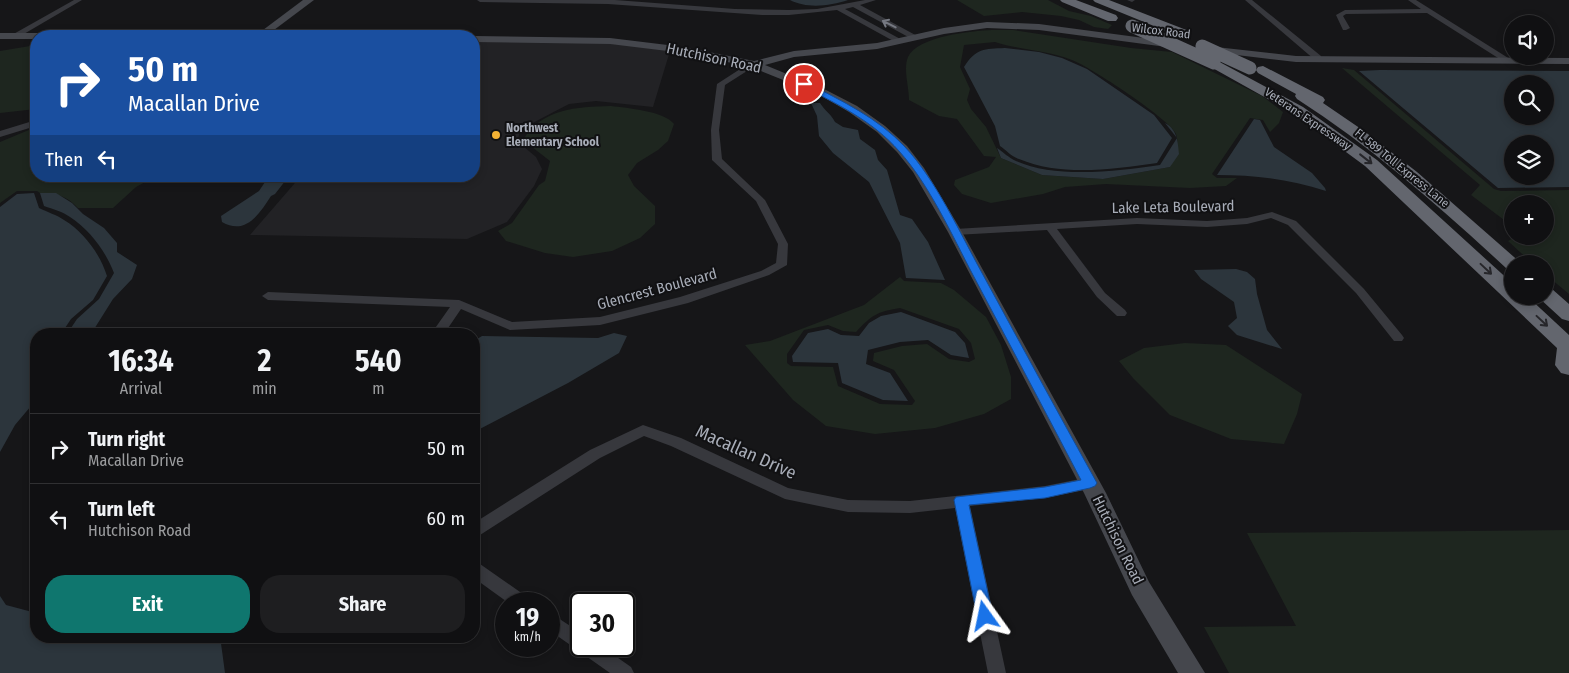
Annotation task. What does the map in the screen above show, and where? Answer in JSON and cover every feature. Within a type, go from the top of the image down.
[{"type":"highway","name":"Veterans Expressway","points":[[1066,0],[1132,26],[1214,63],[1298,110],[1371,163],[1504,287]]},
{"type":"highway","name":"FL 589 Toll Express Lane","points":[[1089,0],[1256,69],[1334,116],[1426,185],[1504,256]]},
{"type":"highway","name":"Veterans Expressway","points":[[1099,0],[1185,34],[1343,115],[1436,183],[1516,255]]},
{"type":"highway","points":[[1554,289],[1569,302]]},
{"type":"highway","points":[[1554,301],[1569,314]]},
{"type":"highway","points":[[1525,305],[1568,346],[1566,365],[1569,368]]},
{"type":"street","points":[[14,36],[79,0]]},
{"type":"street","points":[[268,30],[308,0]]},
{"type":"street","points":[[480,0],[653,2],[750,13],[791,13],[854,6],[873,0]]},
{"type":"street","points":[[1248,0],[1318,58]]},
{"type":"street","points":[[1411,0],[1504,58]]},
{"type":"street","points":[[854,6],[915,37]]},
{"type":"street","points":[[838,8],[900,41]]},
{"type":"street","points":[[1346,28],[1339,15],[1345,12],[1429,11]]},
{"type":"street","points":[[856,18],[857,15],[869,14]]},
{"type":"street","name":"Wilcox Road","points":[[754,64],[794,54],[877,46],[966,27],[1007,25],[1039,27],[1273,57],[1504,61]]},
{"type":"street","points":[[0,36],[30,36]]},
{"type":"street","name":"Hutchison Road","points":[[480,39],[619,42],[684,50],[754,64],[822,92],[853,109],[881,129],[902,149],[919,171],[955,232],[1090,483],[1140,588],[1192,673]]},
{"type":"street","name":"Wilcox Road","points":[[1554,61],[1569,61]]},
{"type":"street","name":"Glencrest Boulevard","points":[[268,296],[459,304],[510,326],[600,321],[684,300],[764,273],[780,265],[783,244],[760,200],[717,160],[715,130],[721,84],[754,64]]},
{"type":"street","points":[[0,134],[30,125]]},
{"type":"street","name":"Lake Leta Boulevard","points":[[955,232],[1137,221],[1207,224],[1247,221],[1272,215],[1292,223],[1360,291],[1398,338]]},
{"type":"street","points":[[1050,226],[1100,295],[1121,313]]},
{"type":"street","points":[[441,328],[459,304]]},
{"type":"street","name":"Macallan Drive","points":[[480,527],[595,454],[644,430],[676,442],[785,493],[848,506],[910,507],[1045,492],[1090,483]]},
{"type":"street","points":[[961,500],[997,673]]},
{"type":"street","points":[[480,573],[507,592]]},
{"type":"street","points":[[602,657],[625,673]]},
{"type":"shaded area","points":[[790,0],[848,0],[834,4],[811,6]]},
{"type":"shaded area","points":[[957,0],[1048,0],[1069,11],[1091,16],[1112,25],[1108,29],[1094,27],[1079,20],[1061,16],[1022,12],[984,16]]},
{"type":"shaded area","points":[[1013,30],[1131,48],[1172,52],[1262,96],[1283,112],[1279,123],[1270,132],[1263,120],[1250,118],[1212,174],[1217,178],[1237,178],[1226,186],[1190,188],[1106,184],[1065,187],[1043,194],[991,203],[962,194],[954,185],[955,180],[989,167],[996,157],[984,156],[957,119],[939,116],[909,100],[906,72],[908,57],[923,44],[934,39],[959,33]],"holes":[[[995,42],[1053,54],[1081,64],[1111,82],[1160,117],[1171,127],[1177,138],[1177,146],[1170,167],[1103,179],[1042,175],[1001,158],[986,127],[971,109],[967,100],[970,89],[960,67],[964,45]]]},
{"type":"shaded area","name":"Northwest Elementary School","points":[[480,41],[599,43],[670,51],[653,107],[596,101],[569,104],[521,129],[517,141],[536,157],[542,169],[534,186],[507,222],[467,239],[250,235],[296,182],[480,182]]},
{"type":"shaded area","points":[[30,46],[30,110],[0,113],[0,51]]},
{"type":"shaded area","points":[[1005,48],[1039,52],[1062,58],[1087,69],[1154,115],[1172,138],[1157,163],[1105,169],[1070,170],[1035,165],[1011,155],[1000,146],[995,126],[964,67],[973,56],[981,51]]},
{"type":"shaded area","points":[[1342,68],[1354,70],[1494,189],[1501,191],[1569,190],[1569,294],[1554,282],[1554,255],[1523,255],[1512,245],[1554,245],[1554,195],[1504,195],[1504,220],[1471,195],[1480,185]]},
{"type":"shaded area","points":[[1359,71],[1569,71],[1569,187],[1498,188]]},
{"type":"shaded area","points":[[811,103],[820,103],[835,122],[843,127],[858,130],[860,139],[875,150],[878,160],[887,170],[900,215],[912,219],[928,242],[945,280],[906,278],[900,243],[869,182],[833,153],[819,136],[817,116]]},
{"type":"shaded area","points":[[611,106],[654,113],[674,124],[668,141],[658,150],[637,163],[628,175],[634,186],[655,206],[655,224],[640,238],[612,251],[573,257],[545,253],[506,241],[498,231],[512,223],[539,185],[545,181],[550,161],[523,140],[531,129],[550,115],[561,111],[585,107]]},
{"type":"shaded area","points":[[1254,119],[1260,120],[1274,147],[1312,173],[1326,191],[1272,178],[1217,175]]},
{"type":"shaded area","points":[[1165,123],[1172,129],[1176,137]]},
{"type":"shaded area","points":[[30,130],[30,182],[145,182],[136,187],[113,208],[78,208],[61,196],[37,191],[17,191],[0,203],[0,142]]},
{"type":"shaded area","points":[[1177,138],[1179,154],[1170,167],[1103,179],[1042,175],[1001,158],[997,148],[1013,160],[1032,167],[1068,172],[1107,171],[1160,165]]},
{"type":"shaded area","points":[[265,182],[284,182],[251,221],[238,226],[231,226],[222,222],[221,216],[259,191]]},
{"type":"shaded area","points":[[34,193],[39,208],[61,218],[85,237],[96,252],[107,276],[93,300],[71,319],[65,328],[30,328],[30,407],[15,425],[0,452],[0,207],[17,194]]},
{"type":"shaded area","points":[[40,193],[56,193],[72,203],[83,214],[104,228],[117,243],[117,252],[137,265],[132,279],[113,299],[95,328],[71,328],[77,319],[99,299],[114,273],[107,257],[91,235],[67,215],[44,206]]},
{"type":"shaded area","points":[[1236,269],[1247,272],[1255,279],[1267,330],[1282,349],[1237,335],[1228,326],[1237,318],[1234,302],[1201,279],[1194,270]]},
{"type":"shaded area","points":[[900,277],[904,281],[941,283],[954,290],[986,317],[1001,345],[1011,377],[1011,399],[984,414],[935,428],[875,434],[826,426],[793,400],[745,345],[770,341],[864,305]],"holes":[[[900,308],[959,329],[971,343],[975,359],[969,362],[949,359],[927,344],[902,346],[874,353],[873,361],[894,370],[915,401],[912,405],[880,404],[838,386],[833,367],[791,366],[787,363],[787,354],[804,330],[828,325],[843,331],[856,332],[875,315],[892,309]]]},
{"type":"shaded area","points":[[901,312],[955,332],[965,343],[969,358],[951,355],[928,340],[900,342],[868,350],[866,364],[890,373],[908,401],[883,400],[842,383],[838,363],[793,362],[792,356],[808,333],[828,329],[841,335],[859,336],[869,323],[881,316]]},
{"type":"shaded area","points":[[614,333],[627,336],[619,353],[568,383],[480,429],[480,337],[598,338]]},
{"type":"shaded area","points":[[1185,343],[1226,345],[1302,394],[1297,414],[1284,444],[1231,439],[1170,415],[1119,361],[1144,348]]},
{"type":"shaded area","points":[[1569,530],[1569,673],[1229,673],[1204,627],[1296,626],[1247,533]]},
{"type":"shaded area","points":[[0,596],[6,605],[30,611],[30,643],[221,643],[225,673],[0,673]]},
{"type":"place","name":"Northwest Elementary School","points":[[496,135]]},
{"type":"route","points":[[804,84],[853,109],[881,129],[902,149],[919,171],[955,232],[1090,483],[1045,492],[961,500],[985,616]]}]
